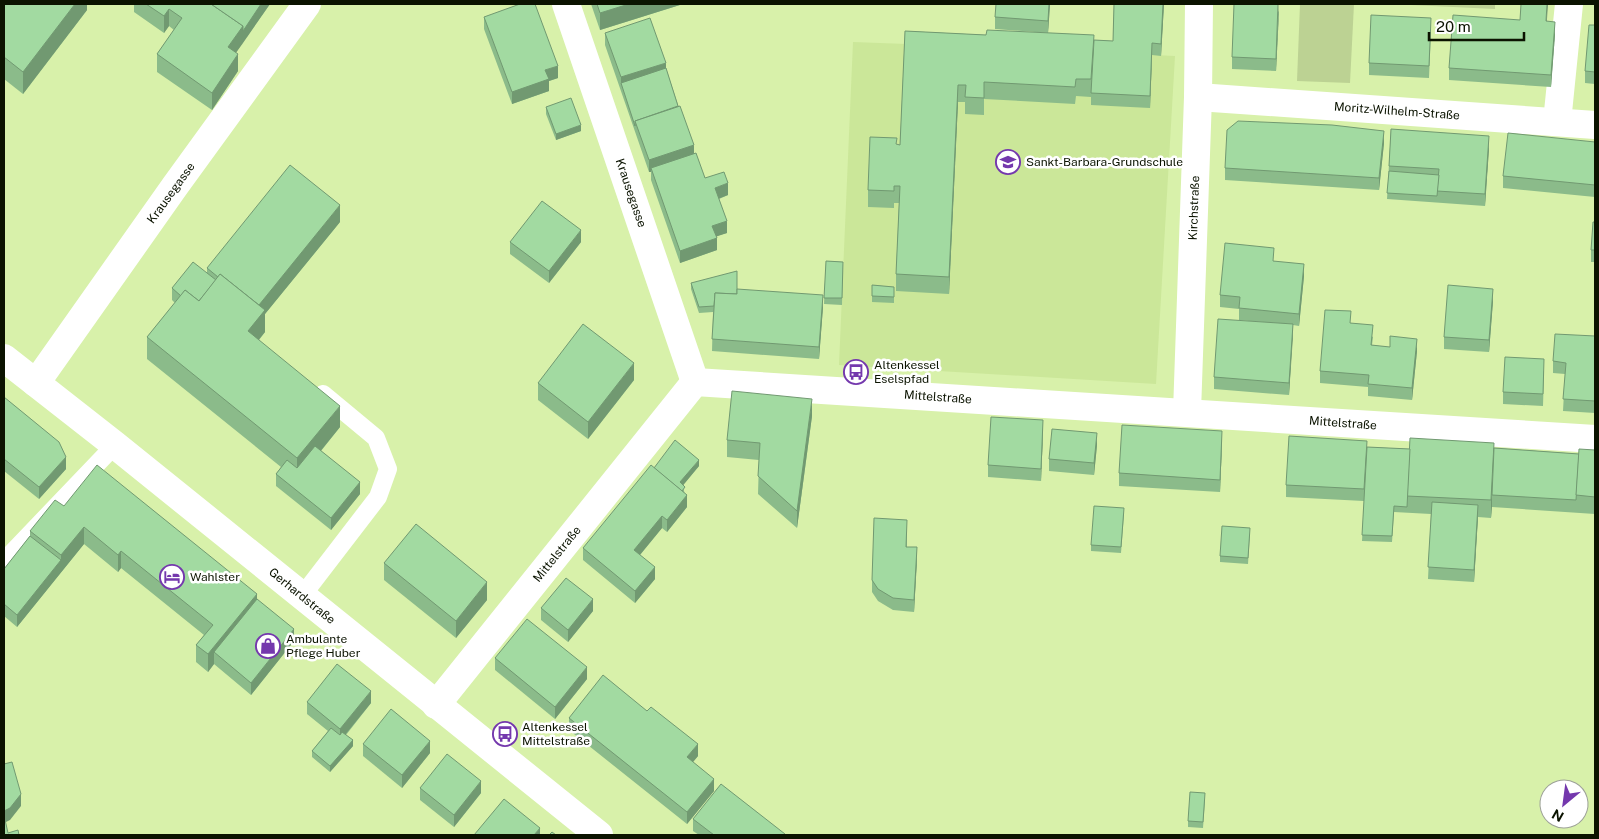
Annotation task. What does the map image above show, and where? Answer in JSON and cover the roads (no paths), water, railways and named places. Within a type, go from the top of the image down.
[{"type":"street","name":"Krausegasse","points":[[36,383],[175,186],[307,4]]},
{"type":"street","name":"Krausegasse","points":[[566,4],[695,382]]},
{"type":"street","name":"Kirchstraße","points":[[1187,412],[1198,97],[1199,4]]},
{"type":"street","points":[[1558,122],[1569,4]]},
{"type":"street","name":"Moritz-Wilhelm-Straße","points":[[1198,97],[1595,125]]},
{"type":"street","name":"Gerhardstraße","points":[[4,358],[599,835]]},
{"type":"street","name":"Mittelstraße","points":[[436,705],[695,382],[1595,439]]},
{"type":"lane","points":[[302,596],[378,497],[388,470],[376,438],[308,382]]},
{"type":"lane","points":[[4,561],[114,445]]},
{"type":"place","name":"Sankt-Barbara-Grundschule","points":[[1008,162]]},
{"type":"place","name":"Altenkessel Eselspfad","points":[[856,372]]},
{"type":"place","name":"Wahlster","points":[[172,577]]},
{"type":"place","name":"Ambulante Pflege Huber","points":[[268,646]]},
{"type":"place","name":"Altenkessel Mittelstraße","points":[[505,734]]}]
